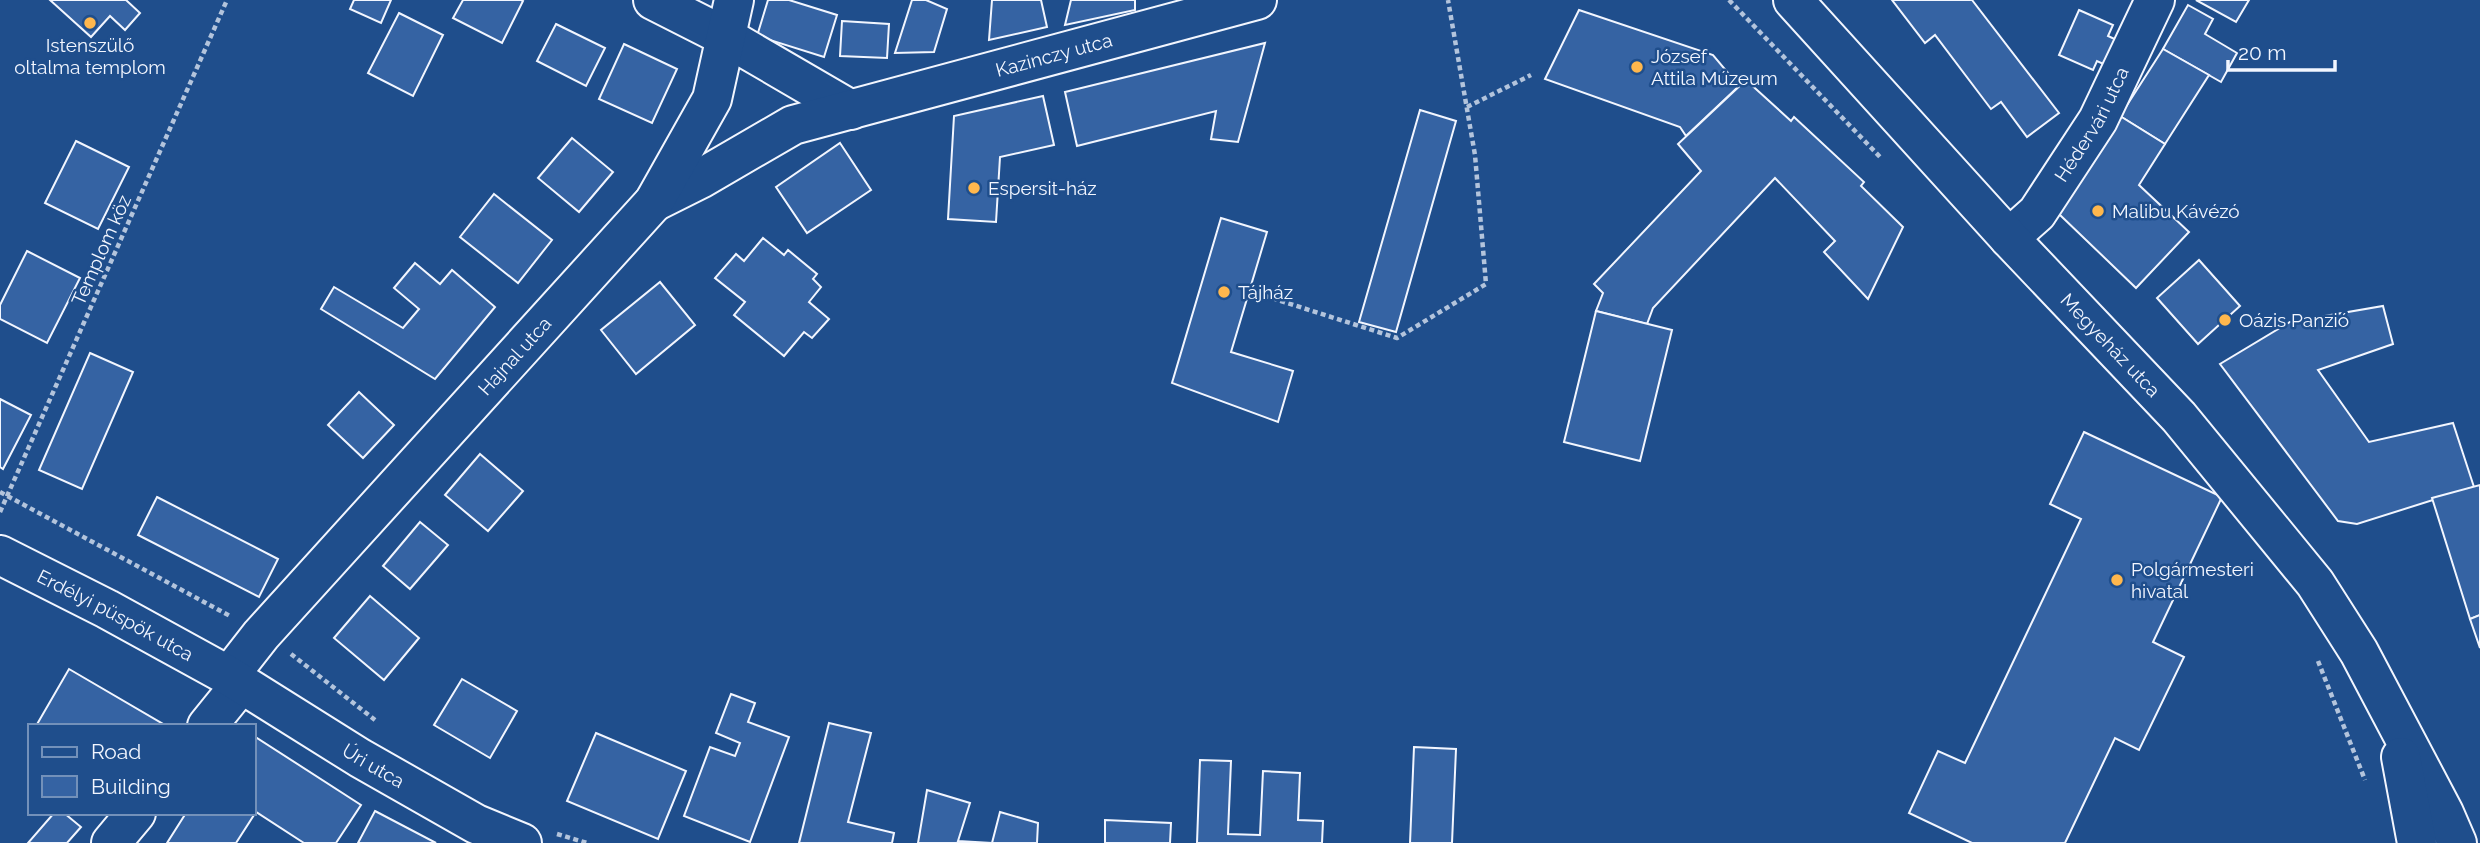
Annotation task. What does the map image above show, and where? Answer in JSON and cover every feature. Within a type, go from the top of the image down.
[{"type":"street","points":[[653,0],[729,18],[851,110]]},
{"type":"street","name":"Kazinczy utca","points":[[654,202],[793,125],[1257,0]]},
{"type":"street","name":"Megyeház utca","points":[[1793,0],[2009,237],[2179,417],[2315,583],[2359,652],[2458,843]]},
{"type":"street","name":"Hédervári utca","points":[[2009,237],[2037,213],[2098,120],[2155,0]]},
{"type":"street","name":"Hajnal utca","points":[[208,724],[261,635],[654,202],[712,99],[729,18]]},
{"type":"street","name":"Erdélyi püspök utca","points":[[0,555],[107,609],[235,680]]},
{"type":"street","name":"Úri utca","points":[[235,680],[359,758],[476,824],[536,837]]},
{"type":"street","points":[[2393,718],[2417,843]]},
{"type":"street","points":[[111,843],[134,815]]},
{"type":"path","name":"Templom köz","points":[[0,512],[227,0]]},
{"type":"path","points":[[1256,293],[1397,338],[1486,284],[1475,155],[1448,0]]},
{"type":"path","points":[[1467,107],[1531,75]]},
{"type":"path","points":[[0,492],[261,635],[298,658],[382,726]]},
{"type":"path","points":[[2314,651],[2370,792]]},
{"type":"path","points":[[536,837],[587,843]]},
{"type":"building","name":"Istenszülő oltalma templom","points":[[50,0],[126,0],[140,13],[125,30],[110,16],[91,37]]},
{"type":"building","points":[[354,0],[391,0],[381,23],[350,9]]},
{"type":"building","points":[[463,0],[523,1],[502,43],[453,18]]},
{"type":"building","points":[[768,0],[789,0],[837,15],[824,57],[757,36]]},
{"type":"building","points":[[912,0],[926,0],[947,9],[934,52],[895,53]]},
{"type":"building","points":[[992,0],[1041,0],[1047,27],[989,40]]},
{"type":"building","points":[[1071,0],[1135,0],[1135,10],[1065,25]]},
{"type":"building","points":[[1892,0],[1972,0],[2059,113],[2027,137],[2001,102],[1991,109],[1935,35],[1925,43]]},
{"type":"building","points":[[2196,0],[2249,0],[2236,22]]},
{"type":"building","points":[[2188,5],[2213,19],[2205,34],[2237,53],[2221,82],[2163,49]]},
{"type":"building","name":"József Attila Múzeum","points":[[1579,10],[1713,55],[1739,86],[1686,136],[1680,127],[1545,79]]},
{"type":"building","points":[[2079,10],[2113,25],[2108,36],[2121,42],[2110,67],[2097,61],[2093,70],[2059,55]]},
{"type":"building","points":[[399,13],[443,35],[413,96],[368,73]]},
{"type":"building","points":[[842,21],[889,24],[887,58],[840,56]]},
{"type":"building","points":[[556,24],[605,48],[586,86],[537,61]]},
{"type":"building","points":[[1265,43],[1238,142],[1211,139],[1216,111],[1077,146],[1065,92]]},
{"type":"building","points":[[624,44],[677,69],[652,123],[599,99]]},
{"type":"building","points":[[2163,49],[2209,75],[2165,144],[2120,116]]},
{"type":"building","points":[[1746,80],[1791,121],[1794,117],[1864,182],[1861,186],[1903,227],[1868,299],[1824,252],[1835,241],[1775,178],[1653,308],[1647,324],[1596,311],[1603,293],[1594,284],[1701,171],[1678,144]]},
{"type":"building","name":"Espersit-ház","points":[[1043,96],[1054,145],[1000,157],[996,222],[948,219],[954,116]]},
{"type":"building","points":[[1420,110],[1456,121],[1396,332],[1359,322]]},
{"type":"building","points":[[2120,116],[2165,144],[2139,185],[2189,232],[2136,288],[2059,214]]},
{"type":"building","points":[[572,138],[613,172],[579,212],[538,178]]},
{"type":"building","points":[[76,141],[129,167],[98,229],[45,203]]},
{"type":"building","points":[[840,143],[871,190],[807,233],[776,187]]},
{"type":"building","points":[[494,194],[552,240],[518,283],[460,237]]},
{"type":"building","name":"Tájház","points":[[1221,218],[1267,232],[1231,352],[1293,371],[1278,422],[1172,383]]},
{"type":"building","points":[[763,238],[784,255],[788,250],[817,274],[813,279],[821,287],[809,302],[829,319],[812,338],[804,332],[784,356],[734,315],[745,302],[715,278],[736,254],[744,261]]},
{"type":"building","points":[[27,251],[80,278],[47,343],[0,319],[0,305]]},
{"type":"building","points":[[2199,260],[2240,306],[2198,344],[2157,298]]},
{"type":"building","points":[[415,263],[440,284],[452,270],[495,307],[435,379],[321,309],[334,287],[403,328],[419,309],[394,288]]},
{"type":"building","points":[[660,282],[695,325],[636,374],[601,330]]},
{"type":"building","points":[[2383,306],[2393,344],[2318,370],[2369,442],[2453,423],[2474,487],[2357,524],[2338,521],[2220,364],[2290,322]]},
{"type":"building","points":[[1596,311],[1672,330],[1640,461],[1564,442]]},
{"type":"building","points":[[90,353],[133,372],[82,489],[39,470]]},
{"type":"building","points":[[359,392],[394,425],[363,458],[328,425]]},
{"type":"building","points":[[0,399],[31,415],[3,469],[0,467]]},
{"type":"building","name":"Polgármesteri hivatal","points":[[2084,432],[2222,497],[2153,642],[2184,657],[2139,750],[2115,738],[2065,843],[1972,843],[1909,813],[1938,751],[1965,763],[2081,519],[2050,504]]},
{"type":"building","points":[[480,454],[523,491],[488,531],[445,495]]},
{"type":"building","points":[[2480,485],[2480,615],[2470,619],[2432,498]]},
{"type":"building","points":[[157,497],[278,559],[259,597],[138,535]]},
{"type":"building","points":[[420,522],[448,545],[410,589],[383,566]]},
{"type":"building","points":[[370,596],[419,638],[384,680],[334,638]]},
{"type":"building","points":[[2480,615],[2480,648],[2470,619]]},
{"type":"building","points":[[69,669],[163,724],[37,724]]},
{"type":"building","points":[[462,679],[517,711],[490,758],[434,725]]},
{"type":"building","points":[[731,694],[755,703],[748,722],[789,737],[750,842],[684,816],[710,747],[735,756],[740,743],[716,733]]},
{"type":"building","points":[[829,723],[871,733],[848,822],[894,833],[892,843],[799,843]]},
{"type":"building","points":[[596,733],[686,771],[658,839],[567,801]]},
{"type":"building","points":[[256,737],[361,805],[336,843],[304,843],[256,812]]},
{"type":"building","points":[[1414,747],[1456,749],[1452,843],[1410,843]]},
{"type":"building","points":[[1200,760],[1231,761],[1228,834],[1260,835],[1263,771],[1300,773],[1298,820],[1323,821],[1322,843],[1197,843]]},
{"type":"building","points":[[927,790],[970,803],[958,841],[992,843],[918,843]]},
{"type":"building","points":[[375,811],[436,843],[358,843]]},
{"type":"building","points":[[1000,812],[1038,823],[1037,843],[992,843]]},
{"type":"building","points":[[52,815],[66,815],[81,827],[67,843],[28,843]]},
{"type":"building","points":[[185,815],[254,815],[236,843],[167,843]]},
{"type":"building","points":[[1105,820],[1171,823],[1170,843],[1105,843]]},
{"type":"place","name":"Istenszülő oltalma templom","points":[[90,23]]},
{"type":"place","name":"József Attila Múzeum","points":[[1637,67]]},
{"type":"place","name":"Espersit-ház","points":[[974,188]]},
{"type":"place","name":"Malibu Kávézó","points":[[2098,211]]},
{"type":"place","name":"Tájház","points":[[1224,292]]},
{"type":"place","name":"Oázis Panzió","points":[[2225,320]]},
{"type":"place","name":"Polgármesteri hivatal","points":[[2117,580]]}]
